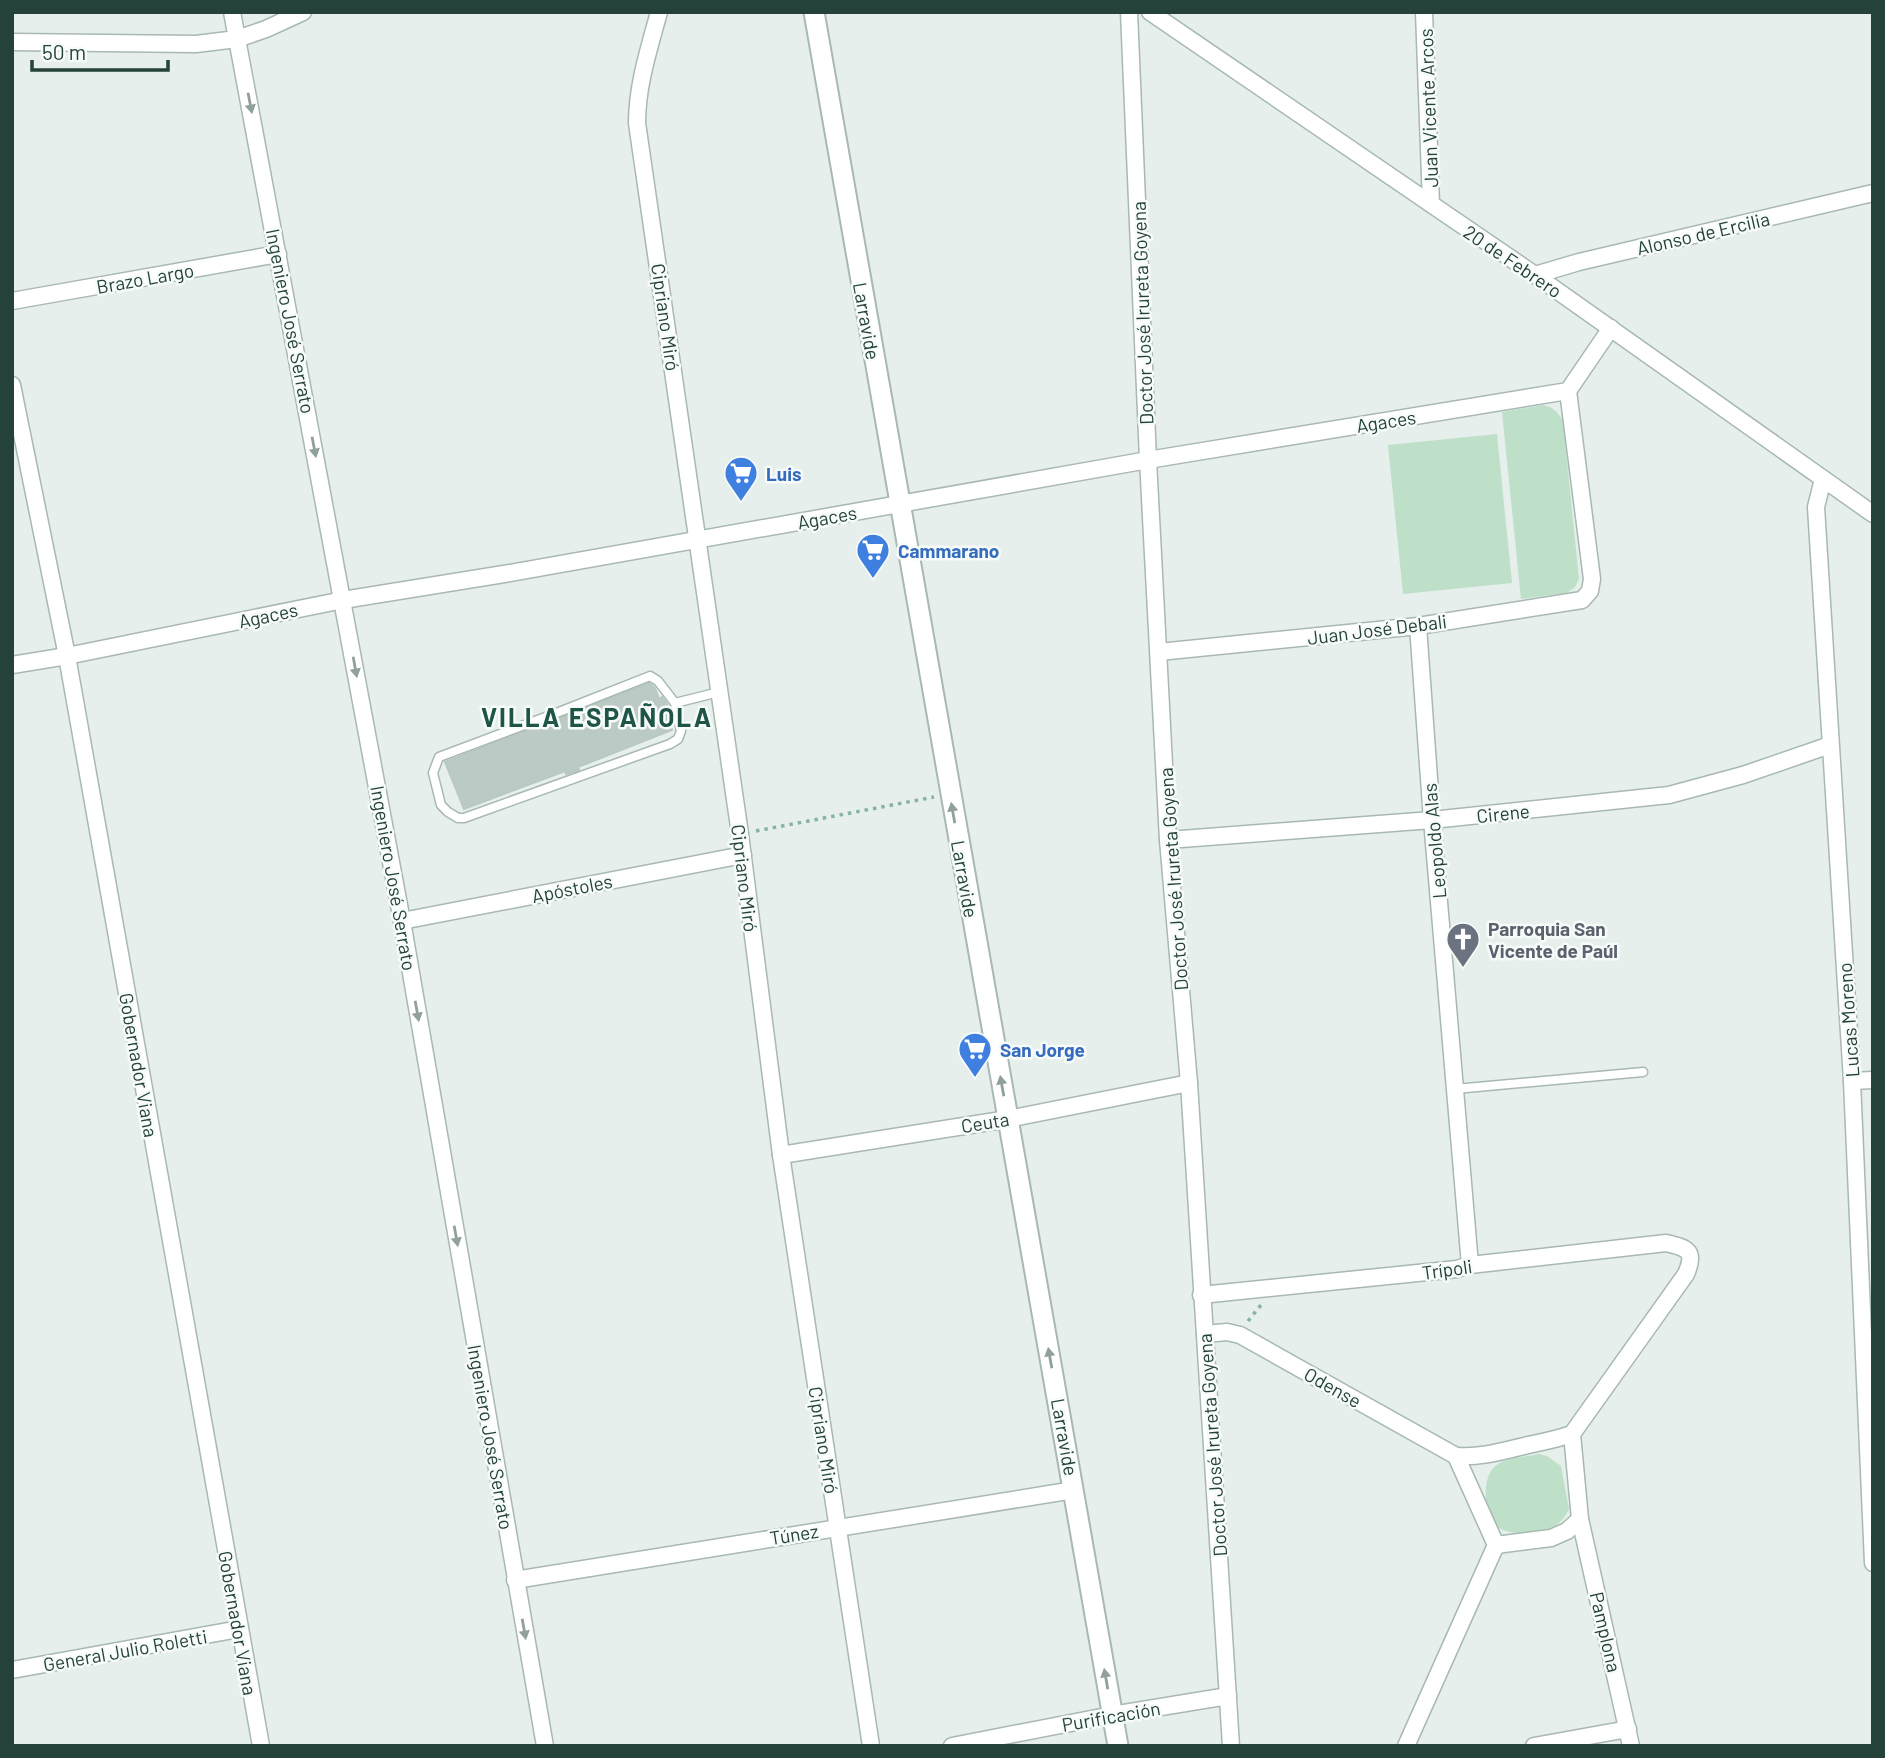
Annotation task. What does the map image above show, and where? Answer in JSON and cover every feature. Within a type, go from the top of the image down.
[{"type":"street","name":"Ingeniero José Serrato","points":[[232,12],[402,921],[545,1746]]},
{"type":"street","points":[[12,42],[196,44],[237,39],[303,12]]},
{"type":"street","name":"Cipriano Miró","points":[[659,12],[645,60],[637,106],[637,123],[743,855],[781,1155],[871,1746]]},
{"type":"street","name":"Larravide","points":[[814,12],[898,504],[1118,1746]]},
{"type":"street","name":"Doctor José Irureta Goyena","points":[[1129,12],[1168,840],[1189,1083],[1231,1746]]},
{"type":"street","name":"20 de Febrero","points":[[1150,12],[1535,275],[1873,514]]},
{"type":"street","name":"Juan Vicente Arcos","points":[[1424,12],[1431,204]]},
{"type":"street","name":"Alonso de Ercilia","points":[[1535,275],[1579,262],[1873,194]]},
{"type":"street","name":"Brazo Largo","points":[[12,301],[278,254]]},
{"type":"street","points":[[1567,391],[1611,328]]},
{"type":"street","name":"Gobernador Viana","points":[[12,385],[67,656],[261,1746]]},
{"type":"street","name":"Agaces","points":[[12,665],[343,600],[1148,460],[1567,391]]},
{"type":"street","name":"Juan José Debali","points":[[1159,652],[1418,626],[1581,600],[1590,591],[1592,579],[1567,391]]},
{"type":"street","name":"Lucas Moreno","points":[[1823,479],[1816,507],[1852,1081],[1873,1563]]},
{"type":"street","name":"Leopoldo Alas","points":[[1418,626],[1470,1265]]},
{"type":"street","name":"Cirene","points":[[1168,840],[1432,820],[1669,795],[1743,775],[1830,745]]},
{"type":"street","name":"Apóstoles","points":[[402,921],[743,855]]},
{"type":"street","points":[[1852,1081],[1873,1080]]},
{"type":"street","name":"Ceuta","points":[[781,1155],[1008,1119],[1189,1083]]},
{"type":"street","name":"Trípoli","points":[[1201,1295],[1457,1269],[1470,1265],[1666,1242],[1681,1246],[1690,1254],[1692,1262],[1686,1274],[1572,1434]]},
{"type":"street","name":"Odense","points":[[1205,1334],[1227,1332],[1240,1335],[1456,1456]]},
{"type":"street","points":[[1406,1746],[1496,1545],[1456,1456],[1483,1456],[1572,1434]]},
{"type":"street","name":"Pamplona","points":[[1572,1434],[1580,1519],[1631,1746]]},
{"type":"street","name":"Túnez","points":[[515,1580],[1074,1490]]},
{"type":"street","points":[[1496,1545],[1558,1536],[1580,1519]]},
{"type":"street","name":"General Julio Roletti","points":[[12,1670],[239,1629]]},
{"type":"street","name":"Purificación","points":[[952,1746],[1228,1696]]},
{"type":"street","points":[[1534,1746],[1628,1728]]},
{"type":"lane","points":[[650,676],[658,681],[675,703],[681,731],[678,739],[670,744],[464,818],[458,818],[442,805],[433,773],[439,757],[650,676]]},
{"type":"lane","points":[[675,703],[719,692]]},
{"type":"lane","points":[[1455,1089],[1643,1072]]},
{"type":"path","points":[[740,834],[950,793]]},
{"type":"path","points":[[1240,1335],[1247,1322],[1276,1288]]},
{"type":"green space","points":[[1543,405],[1555,410],[1563,421],[1579,579],[1575,587],[1567,593],[1521,599],[1502,412]]},
{"type":"green space","points":[[1497,434],[1512,583],[1403,594],[1388,445]]},
{"type":"green space","points":[[1539,1454],[1561,1466],[1569,1509],[1561,1521],[1549,1528],[1526,1533],[1503,1530],[1489,1514],[1486,1495],[1488,1477],[1492,1469],[1502,1462]]},
{"type":"building","points":[[649,683],[655,688],[659,699],[662,697],[666,702],[670,712],[666,714],[672,730],[578,767],[579,770],[566,774],[565,771],[464,809],[445,762]]},
{"type":"place","name":"Luis","points":[[741,503]]},
{"type":"place","name":"Cammarano","points":[[873,580]]},
{"type":"place","name":"Parroquia San Vicente de Paúl","points":[[1463,969]]},
{"type":"place","name":"San Jorge","points":[[975,1079]]},
{"type":"district","name":"VILLA ESPAÑOLA","points":[[597,716]]}]
